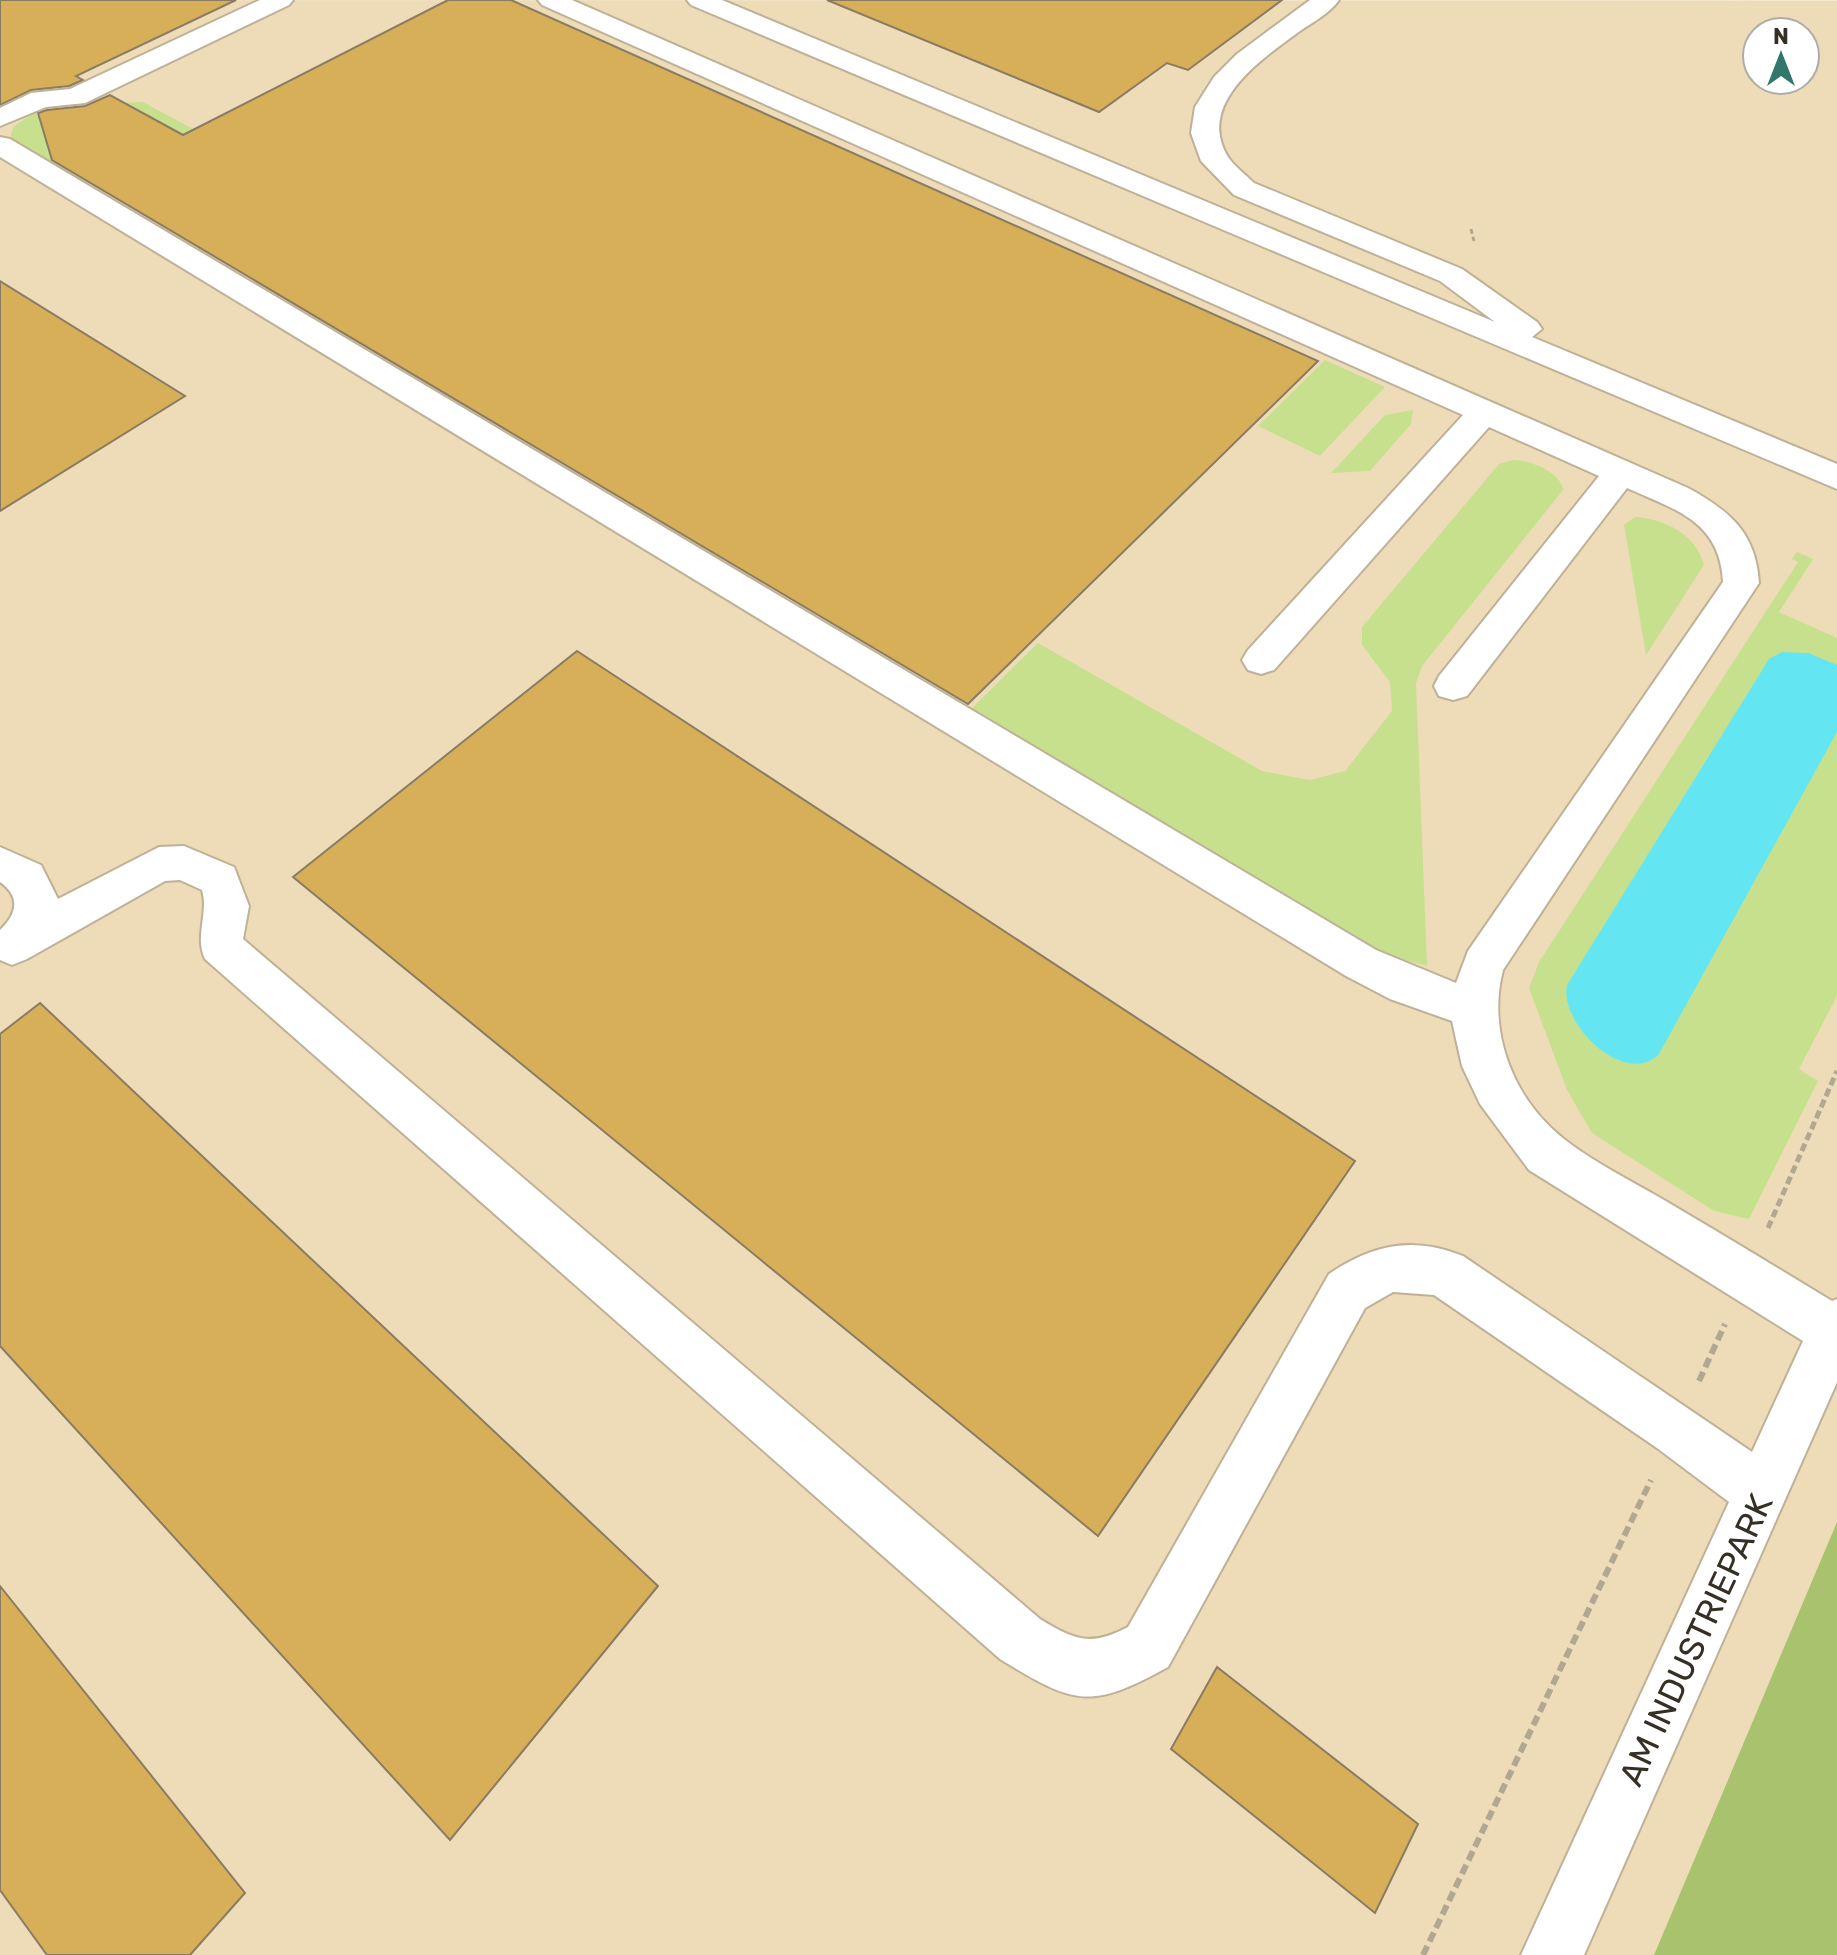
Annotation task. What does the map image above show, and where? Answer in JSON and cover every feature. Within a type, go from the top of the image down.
[{"type":"street","points":[[0,118],[41,99],[75,97],[280,0]]},
{"type":"street","points":[[551,0],[1621,472],[1709,514],[1733,536],[1741,557],[1741,583],[1483,964],[1475,986],[1473,1009],[1478,1051],[1525,1132],[1546,1154],[1747,1278],[1836,1328]]},
{"type":"street","points":[[700,0],[1837,477]]},
{"type":"street","points":[[1326,0],[1239,67],[1213,94],[1204,112],[1204,130],[1222,172],[1244,189],[1451,275],[1590,374]]},
{"type":"street","points":[[0,145],[1361,963],[1406,985],[1473,1009]]},
{"type":"street","points":[[1261,660],[1485,411]]},
{"type":"street","points":[[1453,686],[1621,472]]},
{"type":"street","points":[[8,948],[159,864],[184,863],[219,879],[228,906],[220,946],[1020,1639],[1064,1666],[1109,1668],[1148,1647],[1347,1291],[1369,1275],[1392,1266],[1417,1266],[1445,1273],[1676,1429],[1763,1494]]},
{"type":"street","points":[[0,864],[17,868],[32,881],[37,899],[32,921],[8,948]]},
{"type":"street","name":"AM INDUSTRIEPARK","points":[[1552,1955],[1836,1328]]},
{"type":"path","points":[[1423,1955],[1747,1278],[1837,1071]]},
{"type":"shaded area","points":[[0,0],[1837,1],[1837,1522],[1654,1955],[0,1955]]},
{"type":"green space","points":[[143,102],[193,129],[84,184],[10,139],[13,127],[35,112],[63,128],[114,103]]},
{"type":"green space","points":[[1325,360],[1385,387],[1320,456],[1258,426]]},
{"type":"green space","points":[[1413,410],[1411,424],[1370,471],[1331,473],[1385,415]]},
{"type":"green space","points":[[1513,460],[1544,468],[1557,478],[1563,490],[1422,666],[1416,683],[1427,966],[1397,958],[1365,944],[967,713],[1038,643],[1262,771],[1310,780],[1345,771],[1392,711],[1390,682],[1362,645],[1362,627],[1499,464]]},
{"type":"green space","points":[[1635,517],[1657,521],[1678,530],[1694,545],[1704,565],[1646,655],[1624,525]]},
{"type":"green space","points":[[1797,552],[1813,559],[1779,612],[1837,638],[1837,996],[1799,1069],[1818,1081],[1749,1219],[1714,1211],[1592,1133],[1567,1090],[1529,988],[1539,962],[1798,562],[1792,559]]},
{"type":"green space","points":[[1837,1522],[1837,1955],[1654,1955]]},
{"type":"water","points":[[1782,652],[1808,653],[1837,665],[1837,732],[1659,1054],[1645,1062],[1630,1063],[1613,1058],[1584,1033],[1573,1017],[1567,1001],[1567,985],[1769,659]]},
{"type":"building","points":[[0,0],[236,0],[76,76],[83,80],[69,86],[31,90],[0,105]]},
{"type":"building","points":[[448,0],[511,0],[1318,361],[968,704],[52,160],[38,113],[85,106],[110,95],[183,135]]},
{"type":"building","points":[[827,0],[1282,0],[1188,70],[1167,63],[1099,112]]},
{"type":"building","points":[[0,281],[185,396],[0,511]]},
{"type":"building","points":[[577,651],[1355,1161],[1098,1536],[293,877]]},
{"type":"building","points":[[40,1003],[658,1586],[450,1840],[0,1346],[0,1034]]},
{"type":"building","points":[[0,1586],[245,1893],[190,1955],[47,1955],[0,1890]]},
{"type":"building","points":[[1217,1667],[1418,1824],[1375,1913],[1171,1749]]}]
